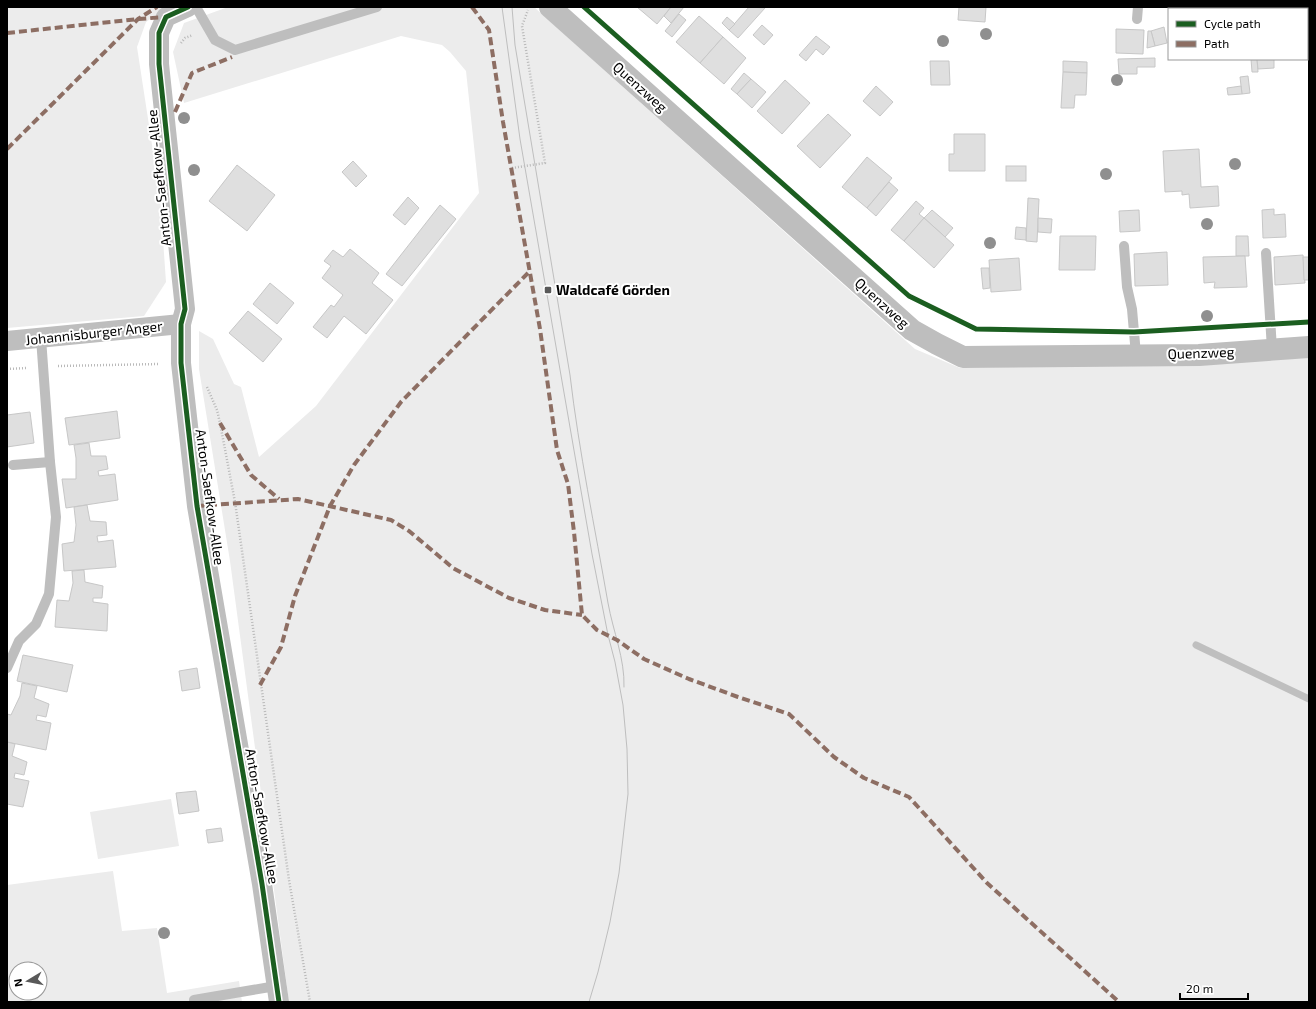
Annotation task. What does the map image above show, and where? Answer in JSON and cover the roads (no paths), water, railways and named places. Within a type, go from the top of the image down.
[{"type":"street","name":"Anton-Saefkow-Allee","points":[[188,7],[166,17],[159,33],[159,64],[185,309],[181,324],[181,363],[197,506],[262,884],[277,994]]},
{"type":"street","name":"Quenzweg","points":[[550,7],[912,330],[964,357],[1199,355],[1309,347]]},
{"type":"street","name":"Johannisburger Anger","points":[[7,341],[181,324]]},
{"type":"lane","points":[[196,7],[215,40],[235,50],[376,7]]},
{"type":"lane","points":[[1137,19],[1138,7]]},
{"type":"lane","points":[[1124,246],[1127,287],[1132,309],[1136,355]]},
{"type":"lane","points":[[1266,253],[1272,350]]},
{"type":"lane","points":[[7,668],[19,641],[36,624],[48,594],[56,517],[50,462],[41,338]]},
{"type":"lane","points":[[13,465],[50,462]]},
{"type":"lane","points":[[194,1000],[277,994]]},
{"type":"waterway","points":[[1196,645],[1309,699]]},
{"type":"tram line","points":[[502,7],[520,139],[592,554],[623,705],[627,749],[628,794],[619,873],[610,922],[589,1002]]},
{"type":"tram line","points":[[512,7],[515,45],[583,461],[610,614],[623,666],[624,687]]},
{"type":"place","name":"Waldcafé Görden","points":[[548,290]]}]
